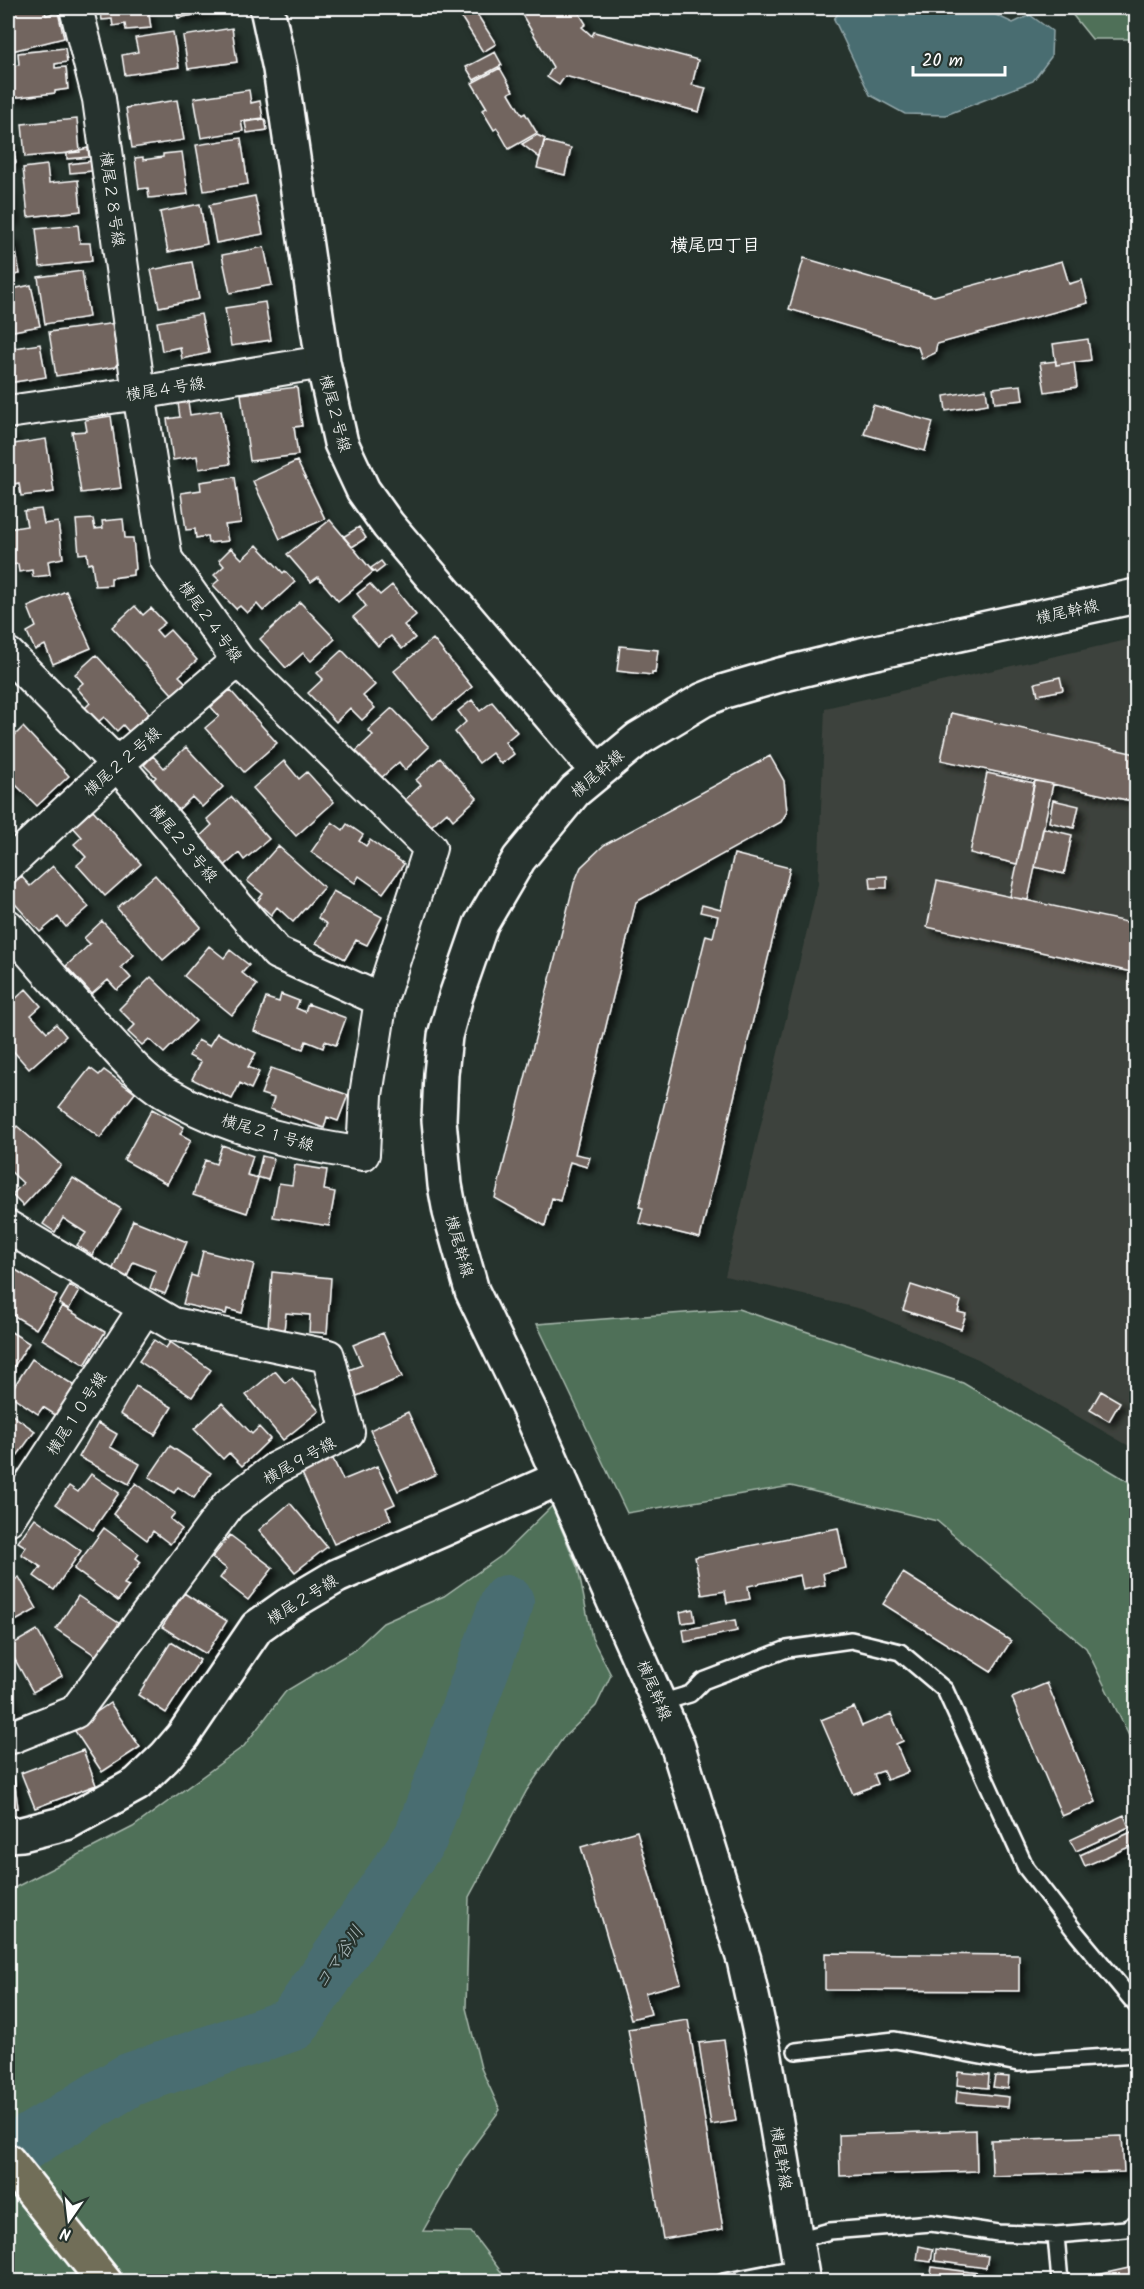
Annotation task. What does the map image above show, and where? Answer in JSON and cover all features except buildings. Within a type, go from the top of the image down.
[{"type":"highway","points":[[8,2161],[105,2282]]},
{"type":"street","name":"横尾２８号線","points":[[76,8],[99,99],[139,393]]},
{"type":"street","name":"横尾２号線","points":[[267,8],[280,69],[323,362],[341,443],[363,490],[388,525],[597,771]]},
{"type":"street","name":"横尾４号線","points":[[8,412],[323,362]]},
{"type":"street","name":"横尾２４号線","points":[[139,393],[166,559],[238,660],[430,848]]},
{"type":"street","name":"横尾幹線","points":[[800,2263],[764,2051],[744,1960],[677,1744],[560,1478],[472,1291],[450,1212],[445,1185],[440,1120],[445,1036],[481,924],[519,859],[567,799],[597,771],[638,739],[703,700],[780,675],[862,655],[1137,596]]},
{"type":"street","name":"横尾２３号線","points":[[8,654],[117,764],[277,952],[381,1000]]},
{"type":"street","name":"横尾２２号線","points":[[8,865],[117,764],[238,660]]},
{"type":"street","name":"横尾２１号線","points":[[8,926],[56,984],[126,1060],[162,1091],[218,1119],[293,1143],[363,1154],[366,1095],[381,1000],[430,848]]},
{"type":"street","name":"横尾９号線","points":[[8,1227],[173,1324],[328,1356],[348,1432],[276,1468],[230,1504],[75,1712],[8,1737]]},
{"type":"street","name":"横尾１０号線","points":[[8,1519],[146,1308]]},
{"type":"street","name":"横尾２号線","points":[[8,1835],[22,1834],[66,1823],[137,1784],[183,1736],[257,1627],[288,1605],[338,1576],[560,1478]]},
{"type":"lane","points":[[660,1703],[690,1694],[703,1681],[787,1649],[851,1640],[900,1652],[945,1690],[1026,1868],[1077,1934],[1137,2005]]},
{"type":"lane","points":[[796,2051],[895,2040],[1018,2063],[1137,2055]]},
{"type":"lane","points":[[723,2282],[800,2263],[830,2231],[931,2223],[998,2233],[1056,2235],[1126,2229],[1137,2223]]},
{"type":"lane","points":[[1056,2235],[1060,2282]]},
{"type":"shaded area","points":[[1136,638],[1136,1450],[978,1359],[861,1309],[725,1276],[818,884],[825,708]]},
{"type":"green space","points":[[1067,8],[1136,8],[1136,39],[1092,39]]},
{"type":"green space","points":[[738,1309],[963,1383],[1136,1486],[1136,1750],[1086,1648],[937,1521],[791,1486],[627,1513],[537,1324]]},
{"type":"green space","points":[[552,1506],[578,1569],[592,1638],[611,1675],[596,1706],[563,1738],[527,1790],[469,1897],[466,2008],[481,2068],[500,2110],[464,2159],[423,2231],[471,2232],[508,2281],[8,2282],[8,1891],[133,1827],[244,1746],[286,1691],[353,1651],[383,1623],[444,1596],[501,1556]]},
{"type":"water","points":[[842,8],[981,8],[1013,23],[1030,15],[1052,31],[1051,57],[1033,81],[946,115],[905,114],[870,95],[834,19]]},
{"type":"waterway","name":"コマ谷川","points":[[8,2154],[129,2080],[293,2024],[421,1837],[507,1602]]},
{"type":"district","name":"横尾四丁目","points":[[715,245]]}]
